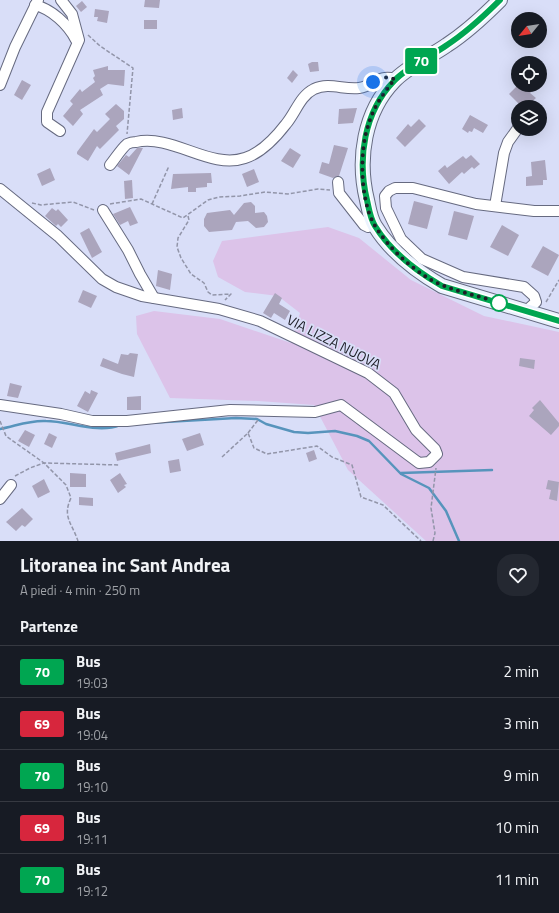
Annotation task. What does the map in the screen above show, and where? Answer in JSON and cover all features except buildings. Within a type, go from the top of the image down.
[{"type":"main road","points":[[500,0],[471,28],[395,79],[383,93],[368,123],[364,144],[364,189],[375,225],[393,249],[415,269],[442,286],[559,321]]},
{"type":"street","points":[[60,131],[47,122],[47,112],[79,40],[72,14],[61,0]]},
{"type":"street","points":[[0,85],[36,3],[60,19],[68,27],[78,45]]},
{"type":"street","points":[[110,165],[128,144],[156,140],[216,158],[234,161],[246,158],[270,141],[287,124],[304,95],[314,89],[325,85],[361,88],[382,77],[395,79]]},
{"type":"street","points":[[495,206],[504,153],[508,142],[512,136]]},
{"type":"street","points":[[526,311],[536,302],[534,296],[524,288],[463,277],[422,259],[401,239],[386,208],[384,200],[389,191],[399,187],[413,188],[476,204],[534,211],[559,211]]},
{"type":"street","points":[[339,188],[364,225],[368,227],[375,225]]},
{"type":"street","name":"VIA LIZZA NUOVA","points":[[0,405],[61,414],[92,421],[106,421],[230,410],[315,412],[341,404],[418,463],[427,463],[434,458],[437,452],[416,430],[394,394],[383,383],[368,373],[260,321],[218,309],[142,296],[116,287],[102,279],[58,236],[1,191]]},
{"type":"street","points":[[102,210],[128,250],[154,298]]},
{"type":"street","points":[[0,499],[12,485]]},
{"type":"path","points":[[75,24],[100,46],[133,68],[127,127],[128,144]]},
{"type":"path","points":[[152,204],[169,166]]},
{"type":"path","points":[[30,203],[41,205],[73,202],[95,210],[102,210],[110,204],[136,199],[152,204],[183,218],[188,216],[208,200],[219,197],[240,196],[265,192],[288,194],[339,188]]},
{"type":"path","points":[[188,216],[189,220],[178,238],[177,247],[179,254],[191,274],[204,283],[208,292],[216,295],[231,294],[224,301],[233,313]]},
{"type":"path","points":[[540,315],[559,280]]},
{"type":"path","points":[[0,422],[5,434],[44,463],[66,485],[71,498],[67,506],[66,515],[78,541]]},
{"type":"path","points":[[222,457],[258,422]]},
{"type":"path","points":[[248,433],[254,448],[267,454],[317,446],[332,457],[352,466],[360,497],[383,505],[419,537],[421,541]]},
{"type":"path","points":[[12,485],[15,476],[44,463],[120,465]]},
{"type":"path","points":[[433,541],[435,534],[431,508],[436,466]]},
{"type":"shaded area","points":[[328,227],[359,238],[411,280],[484,316],[559,332],[559,541],[426,541],[348,470],[314,405],[258,401],[170,398],[137,334],[136,316],[154,311],[220,319],[291,343],[300,313],[278,296],[245,292],[218,277],[213,261],[222,241]]},
{"type":"waterway","points":[[147,423],[236,418],[257,419],[266,424],[294,432],[308,433],[335,431],[357,436],[369,441],[401,474],[429,488],[446,511],[459,541]]},
{"type":"waterway","points":[[0,429],[28,422],[40,421],[93,428],[120,425]]},
{"type":"waterway","points":[[401,473],[492,470]]},
{"type":"bus line","name":"70","points":[[500,0],[471,28],[407,70],[395,79],[383,93],[368,123],[364,144],[364,189],[375,225],[393,249],[415,269],[428,278],[442,286],[559,321]]},
{"type":"route","points":[[373,82],[382,77],[395,79],[383,93],[376,106],[368,123],[364,144],[364,189],[375,225],[393,249],[415,269],[428,278],[442,286],[499,303]]}]
